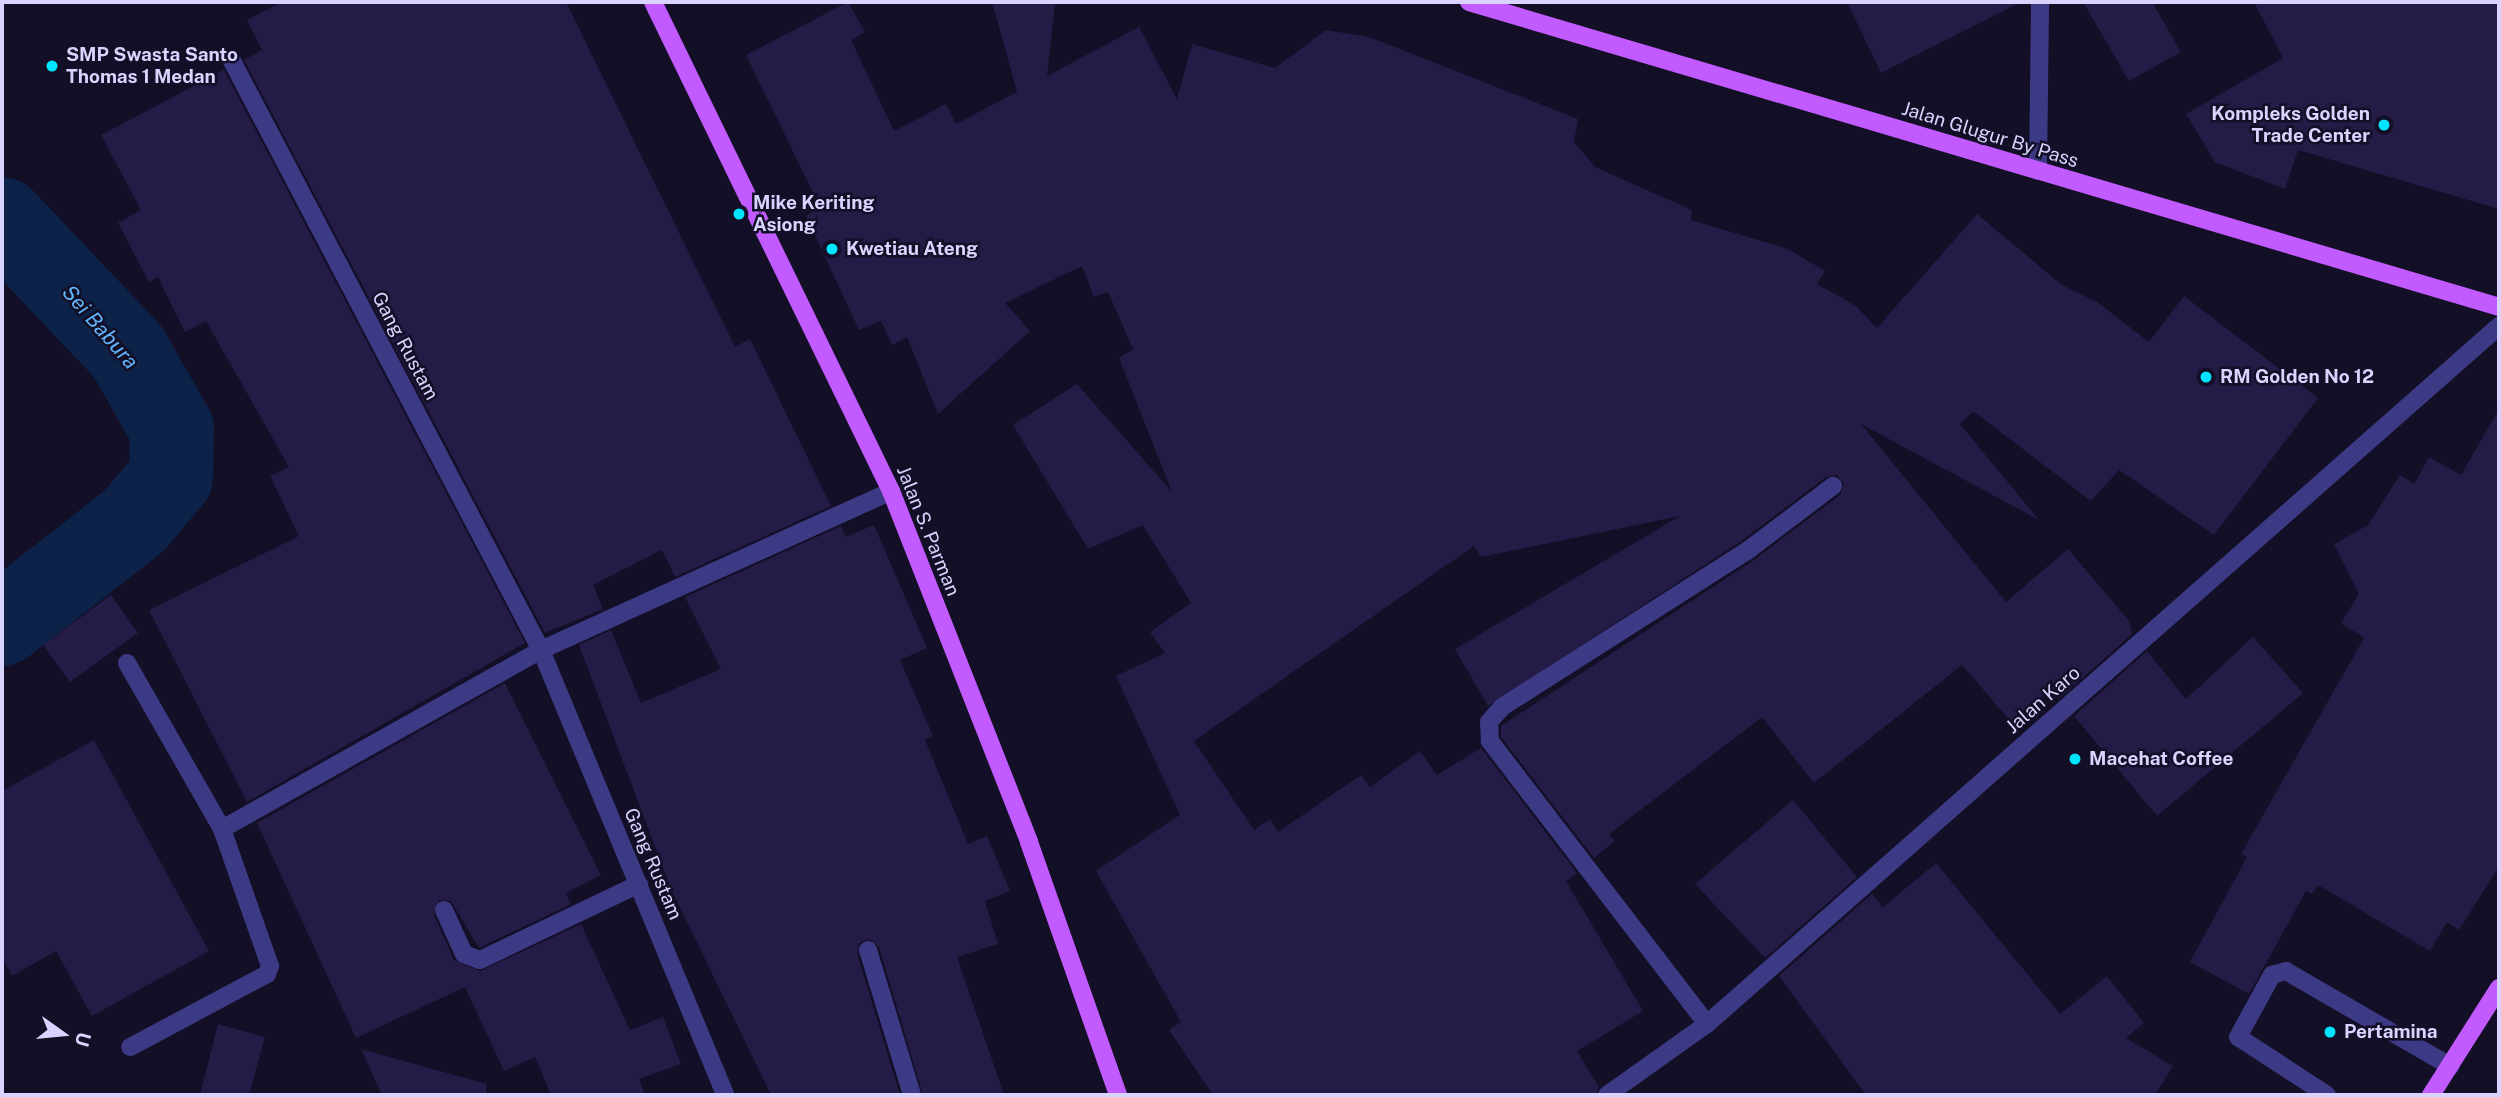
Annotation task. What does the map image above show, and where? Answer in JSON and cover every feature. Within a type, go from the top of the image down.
[{"type":"main road","name":"Jalan S. Parman","points":[[653,2],[891,491],[1029,842],[1118,1095]]},
{"type":"main road","name":"Jalan Glugur By Pass","points":[[1469,2],[2499,307]]},
{"type":"main road","points":[[2431,1095],[2499,988]]},
{"type":"street","points":[[2038,172],[2040,2]]},
{"type":"street","name":"Gang Rustam","points":[[232,61],[541,650],[725,1095]]},
{"type":"street","name":"Jalan Karo","points":[[1607,1095],[1707,1024],[2499,326]]},
{"type":"street","points":[[1707,1024],[1490,741],[1489,722],[1502,707],[1747,551],[1833,486]]},
{"type":"street","points":[[222,829],[541,650],[891,491]]},
{"type":"street","points":[[127,663],[222,829],[270,958],[267,974],[130,1047]]},
{"type":"street","points":[[444,909],[464,954],[480,960],[639,884]]},
{"type":"street","points":[[868,950],[912,1095]]},
{"type":"street","points":[[2327,1095],[2238,1037],[2272,975],[2286,971],[2450,1066]]},
{"type":"building","points":[[282,2],[566,2],[735,347],[750,339],[831,506],[675,577],[662,550],[593,585],[603,609],[545,633],[244,60],[262,50],[247,20]]},
{"type":"building","points":[[848,2],[865,32],[851,40],[894,131],[946,104],[956,124],[1017,92],[992,2],[1055,2],[1047,76],[1139,27],[1177,99],[1192,44],[1275,68],[1326,30],[1369,37],[1578,119],[1574,142],[1595,167],[1692,210],[1691,220],[1788,249],[1825,271],[1817,284],[1856,306],[1877,328],[1977,214],[2062,285],[2097,302],[2149,342],[2184,296],[2318,398],[2214,535],[2119,470],[2091,501],[1973,411],[1960,424],[2039,520],[1861,424],[2006,602],[2068,549],[2129,621],[2132,634],[2059,699],[2051,689],[2012,723],[1962,665],[1814,783],[1762,717],[1609,834],[1615,841],[1594,858],[1501,737],[1501,726],[1754,560],[1840,495],[1844,484],[1837,475],[1826,477],[1740,542],[1488,706],[1455,649],[1680,516],[1481,557],[1474,546],[1194,741],[1254,830],[1270,819],[1278,832],[1361,775],[1370,787],[1420,751],[1437,775],[1481,748],[1577,873],[1566,881],[1643,1011],[1577,1051],[1599,1087],[1596,1095],[1213,1095],[1169,1030],[1181,1022],[1096,871],[1180,815],[1116,676],[1165,653],[1150,632],[1191,603],[1143,525],[1088,549],[1013,425],[1077,384],[1172,492],[1119,358],[1133,349],[1108,292],[1094,297],[1082,266],[1005,303],[1030,331],[938,414],[907,337],[892,345],[881,321],[859,330],[806,216],[820,207],[746,55]]},
{"type":"building","points":[[1847,2],[2021,2],[1881,73]]},
{"type":"building","points":[[2083,2],[2152,2],[2181,52],[2129,81]]},
{"type":"building","name":"Kompleks Golden Trade Center","points":[[2254,2],[2499,2],[2499,209],[2298,150],[2285,189],[2215,162],[2186,114],[2283,58]]},
{"type":"building","points":[[224,70],[525,643],[247,802],[149,610],[299,536],[270,476],[289,467],[206,321],[185,332],[158,277],[149,282],[118,223],[141,210],[101,135]]},
{"type":"building","points":[[2499,409],[2499,866],[2459,930],[2447,922],[2430,951],[2318,885],[2312,894],[2306,891],[2249,994],[2190,962],[2247,857],[2241,854],[2364,638],[2341,623],[2359,594],[2334,544],[2368,525],[2400,475],[2414,484],[2429,457],[2461,475]]},
{"type":"building","points":[[874,525],[927,648],[900,660],[933,736],[925,740],[968,844],[987,836],[1010,891],[985,901],[998,944],[957,957],[1004,1095],[923,1095],[879,947],[870,939],[859,943],[857,953],[900,1095],[771,1095],[671,889],[579,645],[611,630],[641,703],[721,669],[685,597],[841,526],[846,537]]},
{"type":"building","points":[[111,595],[138,633],[70,682],[43,645]]},
{"type":"building","points":[[2253,637],[2303,693],[2157,816],[2074,716],[2147,651],[2186,699]]},
{"type":"building","points":[[505,683],[601,875],[566,893],[571,904],[479,948],[451,901],[439,900],[434,915],[454,960],[480,971],[581,924],[630,1030],[663,1017],[681,1064],[639,1079],[645,1095],[551,1095],[535,1057],[504,1071],[465,987],[356,1038],[257,823]]},
{"type":"building","points":[[94,740],[209,951],[92,1016],[56,951],[12,976],[2,957],[2,791]]},
{"type":"building","points":[[1793,800],[1857,877],[1765,958],[1695,884]]},
{"type":"building","points":[[1936,863],[2060,1014],[2107,976],[2144,1023],[2126,1038],[2173,1066],[2155,1095],[1866,1095],[1779,976],[1872,894],[1883,907]]},
{"type":"building","points":[[218,1024],[265,1037],[249,1095],[200,1095]]},
{"type":"building","points":[[361,1049],[487,1084],[486,1095],[382,1095]]},
{"type":"waterway","name":"Sei Babura","points":[[2,219],[128,352],[172,429],[171,477],[134,521],[2,624]]},
{"type":"place","name":"SMP Swasta Santo Thomas 1 Medan","points":[[52,66]]},
{"type":"place","name":"Kompleks Golden Trade Center","points":[[2384,125]]},
{"type":"place","name":"Mike Keriting Asiong","points":[[739,214]]},
{"type":"place","name":"Kwetiau Ateng","points":[[832,249]]},
{"type":"place","name":"RM Golden No 12","points":[[2206,377]]},
{"type":"place","name":"Macehat Coffee","points":[[2075,759]]},
{"type":"place","name":"Pertamina","points":[[2330,1032]]}]
